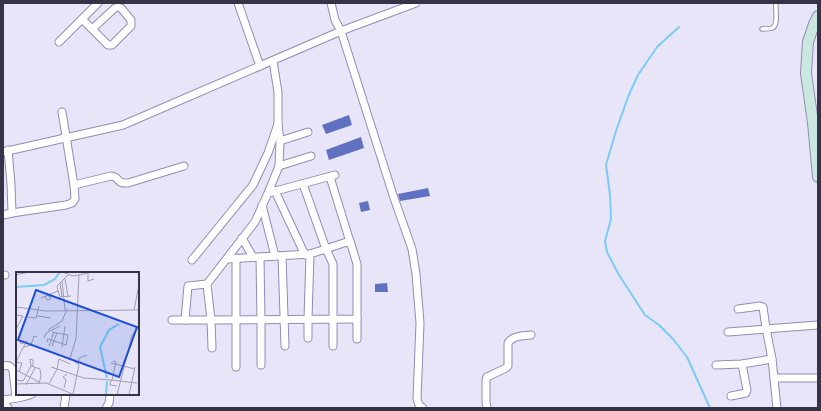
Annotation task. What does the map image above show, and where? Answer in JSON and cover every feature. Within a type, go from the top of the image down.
[{"type":"street","points":[[59,42],[98,3]]},
{"type":"street","points":[[238,3],[260,66]]},
{"type":"street","points":[[331,3],[335,20],[341,31],[393,195],[412,249],[416,274],[420,323],[417,399],[419,405],[423,408]]},
{"type":"street","points":[[12,213],[11,184],[6,151],[123,125],[341,31],[416,3]]},
{"type":"street","points":[[82,19],[92,29],[108,45],[112,45],[131,26],[132,23],[121,8],[118,7],[92,29]]},
{"type":"street","points":[[818,16],[808,42],[806,73],[818,176]]},
{"type":"street","points":[[212,348],[207,284],[255,222],[279,166],[280,141],[278,124],[278,92],[273,61]]},
{"type":"street","points":[[3,215],[66,205],[72,203],[75,199],[62,112]]},
{"type":"street","points":[[192,260],[253,186],[278,124]]},
{"type":"street","points":[[280,141],[308,132]]},
{"type":"street","points":[[279,166],[311,156]]},
{"type":"street","points":[[74,185],[111,176],[116,177],[119,182],[128,183],[184,166]]},
{"type":"street","points":[[268,193],[333,176],[354,256]]},
{"type":"street","points":[[303,184],[326,249],[333,264],[333,346]]},
{"type":"street","points":[[275,191],[308,254],[308,338]]},
{"type":"street","points":[[262,205],[275,256]]},
{"type":"street","points":[[242,238],[256,257],[261,320],[261,365]]},
{"type":"street","points":[[227,259],[308,254],[350,241]]},
{"type":"street","points":[[350,241],[357,264],[356,339]]},
{"type":"street","points":[[282,256],[285,346]]},
{"type":"street","points":[[236,258],[236,367]]},
{"type":"street","points":[[184,320],[188,286],[207,284]]},
{"type":"street","points":[[738,309],[760,306],[763,307],[772,359],[777,408]]},
{"type":"street","points":[[172,320],[357,319]]},
{"type":"street","points":[[728,332],[818,325]]},
{"type":"street","points":[[487,408],[486,380],[487,377],[508,366],[509,340],[518,336],[532,335]]},
{"type":"street","points":[[716,365],[742,364],[772,359]]},
{"type":"street","points":[[731,396],[746,393],[747,390],[742,364]]},
{"type":"street","points":[[3,366],[9,366],[13,370],[16,398]]},
{"type":"street","points":[[774,378],[818,378]]},
{"type":"street","points":[[8,408],[3,400],[30,395]]},
{"type":"street","points":[[64,408],[66,395]]},
{"type":"street","points":[[106,408],[109,403],[110,395]]},
{"type":"lane","points":[[762,29],[773,28],[775,26],[776,3]]},
{"type":"building","points":[[349,115],[352,125],[326,134],[322,125]]},
{"type":"building","points":[[361,137],[364,148],[329,160],[326,150]]},
{"type":"building","points":[[428,188],[430,196],[400,201],[398,194]]},
{"type":"building","points":[[368,201],[370,210],[361,212],[359,203]]},
{"type":"building","points":[[387,283],[388,292],[375,292],[375,284]]},
{"type":"waterway","points":[[679,27],[657,47],[638,75],[628,97],[616,131],[606,165],[610,195],[611,219],[605,241],[607,252],[619,275],[645,315],[659,325],[673,339],[687,357],[710,408]]}]
